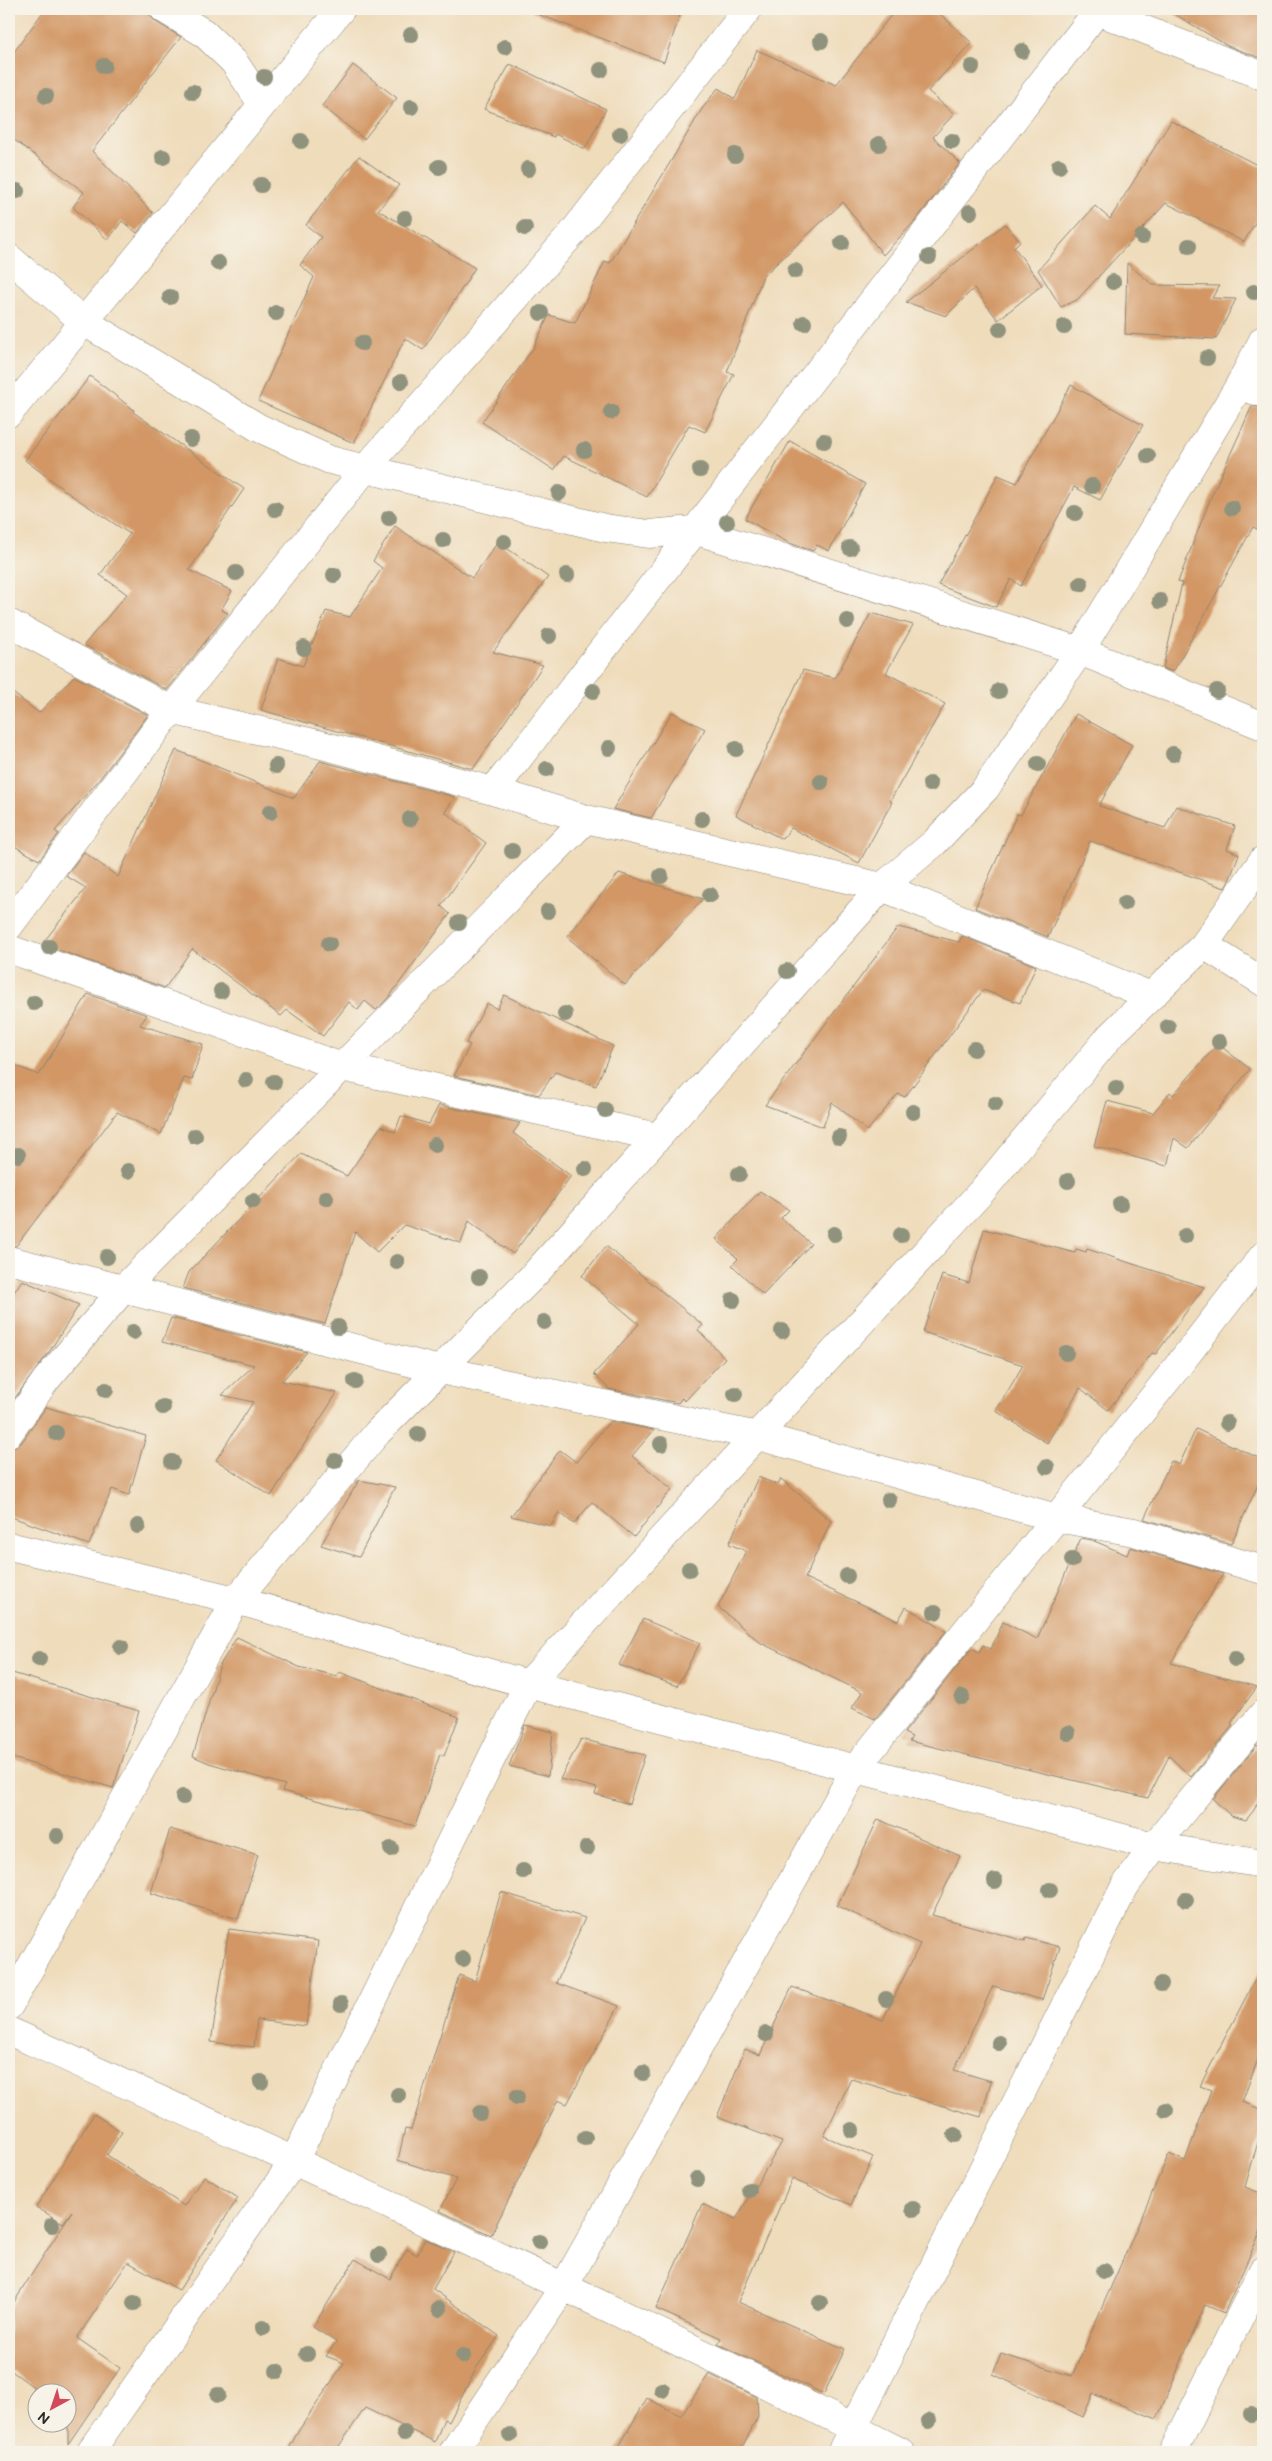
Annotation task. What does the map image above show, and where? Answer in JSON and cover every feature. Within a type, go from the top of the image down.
[{"type":"street","points":[[164,9],[204,33],[228,56],[262,104]]},
{"type":"street","points":[[9,413],[341,9]]},
{"type":"street","points":[[9,926],[171,710],[364,469],[570,234],[748,9]]},
{"type":"street","points":[[493,791],[1098,10],[1263,76]]},
{"type":"street","points":[[9,258],[83,321],[259,428],[330,460],[605,528],[649,534],[694,530],[1080,650],[1263,726]]},
{"type":"street","points":[[9,2006],[236,1600],[378,1432],[535,1274],[882,887],[934,843],[985,789],[1080,650],[1251,390],[1263,340]]},
{"type":"street","points":[[9,623],[171,710],[322,745],[493,791],[586,819],[882,887],[1151,996]]},
{"type":"street","points":[[9,1433],[46,1380],[124,1288],[586,819]]},
{"type":"street","points":[[90,2452],[294,2161],[528,1684],[983,1190],[1111,1035],[1204,945],[1263,860]]},
{"type":"street","points":[[1204,945],[1263,982]]},
{"type":"street","points":[[9,949],[342,1067],[657,1137]]},
{"type":"street","points":[[452,2452],[563,2288],[856,1768],[1057,1518],[1263,1256]]},
{"type":"street","points":[[9,1260],[440,1370],[758,1436],[1057,1518],[1134,1532],[1263,1570]]},
{"type":"street","points":[[9,1546],[236,1600],[528,1684],[1154,1846],[1263,1864]]},
{"type":"street","points":[[841,2452],[1125,1886],[1154,1846],[1263,1714]]},
{"type":"street","points":[[9,2031],[294,2161],[563,2288],[900,2452]]},
{"type":"street","points":[[1173,2452],[1263,2270]]},
{"type":"building","points":[[45,9],[148,9],[150,16],[156,22],[181,37],[92,151],[153,213],[137,233],[122,221],[108,240],[73,207],[84,192],[9,136],[9,59]]},
{"type":"building","points":[[533,9],[682,9],[664,62],[532,12]]},
{"type":"building","points":[[896,9],[935,9],[972,43],[928,91],[954,114],[933,137],[960,163],[915,221],[883,255],[843,202],[763,276],[727,372],[734,374],[705,432],[689,425],[647,497],[564,456],[554,470],[482,422],[534,347],[549,315],[575,323],[605,261],[610,263],[702,109],[718,88],[735,99],[757,50],[836,85]]},
{"type":"building","points":[[1166,9],[1263,9],[1263,59],[1228,46]]},
{"type":"building","points":[[510,64],[606,109],[585,149],[555,134],[554,137],[484,109]]},
{"type":"building","points":[[353,65],[397,98],[364,139],[322,106]]},
{"type":"building","points":[[1171,121],[1263,168],[1263,209],[1244,242],[1166,203],[1077,300],[1061,307],[1038,270],[1095,206],[1110,219]]},
{"type":"building","points":[[359,156],[399,185],[378,210],[475,268],[423,350],[405,338],[354,443],[258,401],[314,277],[300,265],[321,237],[306,225]]},
{"type":"building","points":[[1005,224],[1020,241],[1014,247],[1042,285],[998,320],[974,288],[946,316],[906,302]]},
{"type":"building","points":[[1127,263],[1153,285],[1219,286],[1212,298],[1236,299],[1216,339],[1125,334]]},
{"type":"building","points":[[90,376],[134,410],[133,412],[244,489],[189,570],[232,591],[221,610],[228,613],[167,690],[84,645],[127,594],[100,575],[130,534],[68,493],[25,460]]},
{"type":"building","points":[[1071,385],[1143,425],[1100,500],[1074,487],[1021,586],[1011,579],[996,607],[938,585],[998,475],[1017,483]]},
{"type":"building","points":[[1252,406],[1263,408],[1263,532],[1253,527],[1173,672],[1163,668],[1182,583],[1178,582],[1211,497]]},
{"type":"building","points":[[790,441],[865,484],[829,551],[817,545],[813,551],[789,543],[745,519]]},
{"type":"building","points":[[395,526],[472,578],[498,542],[548,577],[493,652],[543,665],[473,769],[261,710],[278,658],[303,666],[326,611],[350,617],[382,568],[373,561]]},
{"type":"building","points":[[871,613],[913,625],[886,673],[945,704],[890,801],[892,802],[859,863],[791,828],[782,839],[736,815],[803,670],[835,678]]},
{"type":"building","points":[[74,676],[148,715],[98,781],[55,831],[59,834],[39,860],[9,843],[9,690],[39,713]]},
{"type":"building","points":[[672,712],[705,729],[651,818],[613,809]]},
{"type":"building","points":[[1076,714],[1132,745],[1099,806],[1165,828],[1176,806],[1235,826],[1227,849],[1239,854],[1225,888],[1090,841],[1048,937],[975,908],[1017,814],[1021,815]]},
{"type":"building","points":[[176,750],[294,798],[320,761],[455,797],[445,812],[486,843],[441,906],[450,914],[389,997],[376,1010],[365,1001],[358,1010],[349,1002],[323,1036],[287,1010],[281,1016],[192,949],[165,988],[42,944],[86,888],[66,876],[84,852],[118,877]]},
{"type":"building","points":[[619,873],[703,899],[625,985],[567,937]]},
{"type":"building","points":[[898,927],[959,942],[962,936],[1036,966],[1020,1003],[983,990],[905,1097],[898,1094],[867,1131],[832,1102],[823,1127],[765,1105]]},
{"type":"building","points":[[88,994],[147,1015],[140,1025],[203,1044],[192,1080],[184,1078],[161,1134],[117,1112],[16,1246],[9,1245],[9,1063],[39,1075]]},
{"type":"building","points":[[504,995],[613,1046],[596,1086],[555,1072],[539,1095],[454,1076],[470,1045],[466,1043],[487,1003],[497,1009]]},
{"type":"building","points":[[1218,1044],[1250,1069],[1188,1148],[1174,1138],[1167,1166],[1094,1146],[1107,1101],[1153,1113],[1170,1092],[1173,1095]]},
{"type":"building","points":[[439,1105],[520,1123],[513,1133],[571,1176],[513,1254],[469,1221],[461,1243],[404,1225],[377,1252],[355,1232],[325,1324],[183,1288],[189,1272],[301,1154],[347,1176],[381,1126],[395,1132],[401,1116],[429,1124]]},
{"type":"building","points":[[760,1191],[789,1210],[781,1218],[811,1244],[763,1295],[732,1265],[738,1259],[716,1239]]},
{"type":"building","points":[[984,1229],[1075,1253],[1076,1249],[1086,1252],[1087,1249],[1204,1287],[1156,1354],[1152,1353],[1108,1410],[1080,1388],[1047,1443],[996,1411],[1023,1365],[923,1332],[942,1275],[969,1283]]},
{"type":"building","points":[[606,1246],[703,1325],[698,1330],[725,1358],[685,1401],[682,1398],[678,1403],[609,1389],[594,1374],[639,1324],[582,1276]]},
{"type":"building","points":[[22,1280],[79,1305],[49,1352],[9,1406],[9,1300]]},
{"type":"building","points":[[171,1318],[307,1352],[282,1381],[337,1393],[271,1496],[216,1460],[253,1402],[222,1395],[254,1365],[162,1342]]},
{"type":"building","points":[[46,1407],[146,1436],[129,1495],[112,1489],[89,1545],[9,1516],[9,1448],[16,1447],[22,1442]]},
{"type":"building","points":[[610,1421],[654,1430],[632,1456],[672,1489],[634,1537],[592,1502],[574,1524],[559,1512],[551,1526],[511,1516],[560,1450],[576,1462]]},
{"type":"building","points":[[1196,1429],[1263,1460],[1263,1474],[1231,1544],[1144,1519],[1171,1461],[1179,1465]]},
{"type":"building","points":[[758,1477],[778,1485],[781,1479],[831,1521],[805,1578],[898,1621],[906,1607],[946,1631],[875,1719],[852,1708],[862,1692],[761,1643],[718,1607],[746,1551],[729,1544]]},
{"type":"building","points":[[359,1480],[395,1487],[359,1557],[321,1545]]},
{"type":"building","points":[[1081,1538],[1092,1540],[1127,1555],[1130,1547],[1223,1574],[1171,1663],[1257,1687],[1231,1723],[1233,1725],[1191,1777],[1169,1756],[1148,1798],[909,1741],[912,1737],[904,1733],[972,1648],[979,1652],[983,1645],[991,1649],[1003,1622],[1037,1639]]},
{"type":"building","points":[[643,1619],[700,1643],[677,1686],[619,1665]]},
{"type":"building","points":[[237,1637],[299,1667],[337,1676],[339,1672],[459,1717],[444,1756],[440,1754],[415,1826],[282,1791],[285,1785],[209,1763],[193,1756],[220,1665]]},
{"type":"building","points":[[9,1672],[139,1711],[113,1788],[9,1757]]},
{"type":"building","points":[[525,1725],[553,1732],[548,1776],[509,1766]]},
{"type":"building","points":[[581,1739],[645,1755],[629,1804],[595,1794],[597,1788],[560,1779]]},
{"type":"building","points":[[1257,1745],[1263,1751],[1263,1791],[1254,1810],[1246,1820],[1231,1816],[1213,1799]]},
{"type":"building","points":[[878,1819],[960,1856],[932,1915],[1025,1941],[1026,1938],[1060,1947],[1042,2000],[993,1986],[954,2070],[991,2081],[981,2117],[851,2079],[824,2136],[873,2157],[851,2205],[792,2179],[738,2302],[845,2349],[824,2394],[718,2344],[721,2338],[656,2309],[702,2204],[736,2219],[782,2142],[717,2117],[745,2049],[760,2055],[792,1987],[883,2020],[920,1944],[837,1906]]},
{"type":"building","points":[[170,1829],[258,1855],[238,1919],[151,1893]]},
{"type":"building","points":[[501,1892],[585,1918],[556,1983],[619,2006],[567,2104],[558,2100],[491,2235],[440,2211],[456,2179],[398,2160],[405,2129],[411,2130],[459,1975],[475,1981]]},
{"type":"building","points":[[229,1929],[318,1941],[306,2026],[257,2020],[254,2047],[211,2042]]},
{"type":"building","points":[[1263,1964],[1263,2046],[1242,2102],[1263,2110],[1263,2125],[1245,2187],[1263,2194],[1263,2226],[1224,2313],[1205,2305],[1157,2419],[1093,2394],[1083,2417],[993,2374],[1001,2354],[1072,2376],[1169,2154],[1185,2161],[1211,2090],[1200,2086]]},
{"type":"building","points":[[94,2114],[122,2132],[107,2155],[184,2206],[204,2176],[238,2198],[179,2290],[128,2262],[77,2338],[120,2368],[78,2429],[78,2384],[29,2384],[9,2369],[9,2310],[72,2211],[63,2223],[36,2207]]},
{"type":"building","points":[[425,2239],[454,2252],[433,2289],[499,2336],[477,2367],[449,2422],[444,2419],[435,2442],[365,2408],[335,2452],[287,2452],[299,2430],[344,2363],[326,2356],[336,2342],[313,2327],[355,2259],[390,2279],[407,2249],[417,2255]]},
{"type":"building","points":[[709,2374],[757,2397],[758,2417],[741,2449],[747,2452],[616,2452],[647,2398],[681,2416]]},
{"type":"building","points":[[68,2434],[75,2434],[68,2444]]}]
